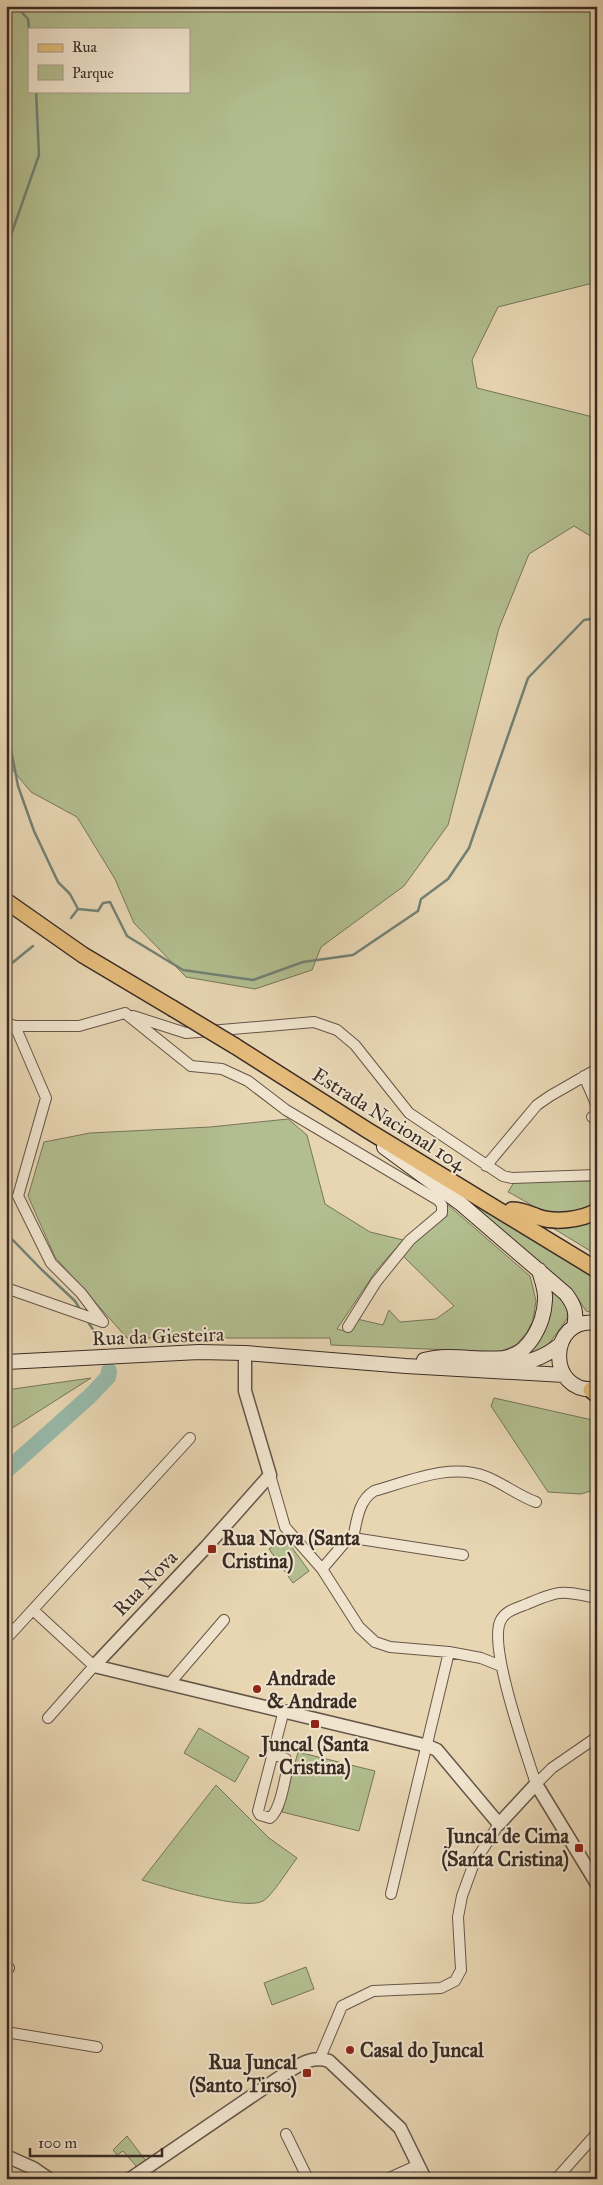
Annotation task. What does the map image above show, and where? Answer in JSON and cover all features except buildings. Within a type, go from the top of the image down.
[{"type":"main road","points":[[6,901],[83,956],[288,1079]]},
{"type":"main road","name":"Estrada Nacional 104","points":[[288,1079],[367,1130],[597,1270]]},
{"type":"main road","name":"Estrada Nacional 104","points":[[288,1079],[364,1121],[597,1261]]},
{"type":"main road","points":[[367,1130],[368,1136],[460,1203],[566,1294],[574,1305],[576,1318],[574,1328]]},
{"type":"main road","points":[[512,1210],[521,1210],[540,1218],[559,1221],[590,1215],[597,1211]]},
{"type":"main road","points":[[424,1360],[440,1356],[505,1358],[521,1350],[538,1329],[544,1312],[546,1297],[539,1270]]},
{"type":"main road","points":[[312,1358],[526,1362],[551,1352],[560,1344],[568,1332],[574,1328],[583,1324],[597,1323]]},
{"type":"main road","points":[[560,1344],[558,1354],[559,1365],[564,1375],[580,1388],[595,1391]]},
{"type":"main road","name":"Rua da Giesteira","points":[[6,1362],[199,1352],[312,1358]]},
{"type":"main road","points":[[312,1358],[465,1370],[564,1375]]},
{"type":"street","points":[[125,1013],[191,1066],[222,1068],[248,1081],[286,1110],[438,1200],[442,1205],[442,1213],[438,1218],[410,1240],[376,1282],[348,1327]]},
{"type":"street","points":[[6,1288],[103,1322],[81,1293],[51,1263],[18,1196],[46,1098],[11,1025],[79,1026],[125,1013],[186,1033],[314,1022],[337,1030],[355,1046],[409,1113],[503,1176],[512,1178],[597,1175]]},
{"type":"street","points":[[486,1166],[537,1105],[597,1069]]},
{"type":"street","points":[[584,1076],[597,1106]]},
{"type":"street","points":[[245,1353],[245,1391],[286,1527],[322,1569],[359,1627],[375,1642],[390,1646],[449,1652],[480,1658],[500,1666]]},
{"type":"street","points":[[6,1639],[190,1438]]},
{"type":"street","points":[[353,1538],[361,1506],[366,1496],[374,1491],[443,1472],[470,1471],[489,1478],[536,1502]]},
{"type":"street","name":"Rua Nova","points":[[48,1718],[270,1475]]},
{"type":"street","points":[[322,1569],[346,1541],[353,1538],[463,1555]]},
{"type":"street","points":[[597,1598],[563,1591],[552,1593],[506,1613],[500,1622],[498,1639],[500,1666],[536,1784],[597,1884]]},
{"type":"street","points":[[34,1610],[94,1666],[284,1710],[428,1746],[437,1750],[500,1824]]},
{"type":"street","points":[[170,1683],[224,1620]]},
{"type":"street","points":[[391,1894],[449,1652]]},
{"type":"street","points":[[273,1754],[286,1759],[288,1765],[278,1806],[275,1814],[270,1818],[260,1814],[258,1811],[284,1710]]},
{"type":"street","points":[[320,2058],[342,2006],[373,1991],[441,1988],[455,1981],[461,1970],[458,1917],[462,1896],[474,1863],[500,1824],[536,1784],[552,1768],[597,1737]]},
{"type":"street","points":[[6,2032],[97,2047]]},
{"type":"street","points":[[130,2179],[283,2075],[313,2058],[328,2061],[400,2128],[424,2179]]},
{"type":"street","points":[[556,2179],[597,2132]]},
{"type":"street","points":[[286,2134],[308,2179]]},
{"type":"street","points":[[6,2156],[33,2168],[49,2179]]},
{"type":"street","points":[[388,2179],[418,2165]]},
{"type":"green space","points":[[6,6],[597,6],[597,282],[498,307],[472,360],[477,388],[597,418],[597,540],[574,526],[529,554],[499,628],[448,825],[404,886],[321,947],[312,970],[255,989],[186,977],[134,923],[115,879],[77,817],[31,792],[6,762]]},
{"type":"green space","points":[[288,1119],[307,1135],[325,1204],[370,1232],[403,1240],[376,1271],[337,1329],[348,1332],[357,1319],[383,1325],[389,1310],[400,1322],[436,1319],[454,1306],[402,1255],[448,1205],[530,1276],[536,1301],[533,1320],[527,1332],[516,1345],[499,1352],[331,1345],[330,1338],[127,1338],[55,1257],[28,1196],[44,1142],[90,1133],[210,1127]]},
{"type":"green space","points":[[430,1175],[597,1277],[597,1314],[586,1311],[575,1294]]},
{"type":"green space","points":[[597,1181],[597,1203],[563,1213],[546,1212],[508,1192],[514,1182]]},
{"type":"green space","points":[[597,1214],[597,1255],[551,1227]]},
{"type":"green space","points":[[550,1289],[568,1307],[567,1319],[545,1349],[521,1358],[541,1334],[548,1320]]},
{"type":"green space","points":[[91,1378],[6,1432],[6,1390]]},
{"type":"green space","points":[[494,1398],[597,1421],[597,1489],[581,1494],[548,1492],[491,1406]]},
{"type":"green space","points":[[285,1538],[309,1571],[293,1583],[269,1549]]},
{"type":"green space","points":[[199,1728],[249,1757],[235,1782],[184,1753]]},
{"type":"green space","points":[[298,1752],[375,1771],[359,1831],[282,1812]]},
{"type":"green space","points":[[216,1785],[269,1838],[297,1858],[276,1888],[263,1901],[240,1903],[223,1901],[142,1880]]},
{"type":"green space","points":[[306,1967],[314,1989],[272,2005],[264,1983]]},
{"type":"green space","points":[[127,2136],[146,2161],[137,2167],[123,2151],[117,2155],[113,2150]]},
{"type":"waterway","points":[[16,6],[28,19],[29,28]]},
{"type":"waterway","points":[[6,239],[11,235],[39,155],[36,92]]},
{"type":"waterway","points":[[78,909],[98,911],[103,903],[110,902],[127,936],[183,970],[253,980],[303,962],[353,955],[418,911],[421,899],[448,879],[469,848],[528,678],[584,620],[597,618]]},
{"type":"waterway","points":[[6,737],[10,744],[18,786],[34,831],[58,882],[70,894],[78,909],[71,918]]},
{"type":"waterway","points":[[6,968],[33,946]]},
{"type":"waterway","points":[[6,1228],[7,1234],[75,1301],[81,1311]]},
{"type":"waterway","points":[[87,1320],[100,1341]]},
{"type":"waterway","points":[[6,1471],[90,1396],[108,1377],[109,1371]]},
{"type":"place","name":"Rua Nova (Santa Cristina)","points":[[212,1549]]},
{"type":"place","name":"Andrade & Andrade","points":[[257,1689]]},
{"type":"place","name":"Juncal (Santa Cristina)","points":[[315,1724]]},
{"type":"place","name":"Juncal de Cima (Santa Cristina)","points":[[579,1848]]},
{"type":"place","name":"Casal do Juncal","points":[[350,2050]]},
{"type":"place","name":"Rua Juncal (Santo Tirso)","points":[[307,2073]]}]
